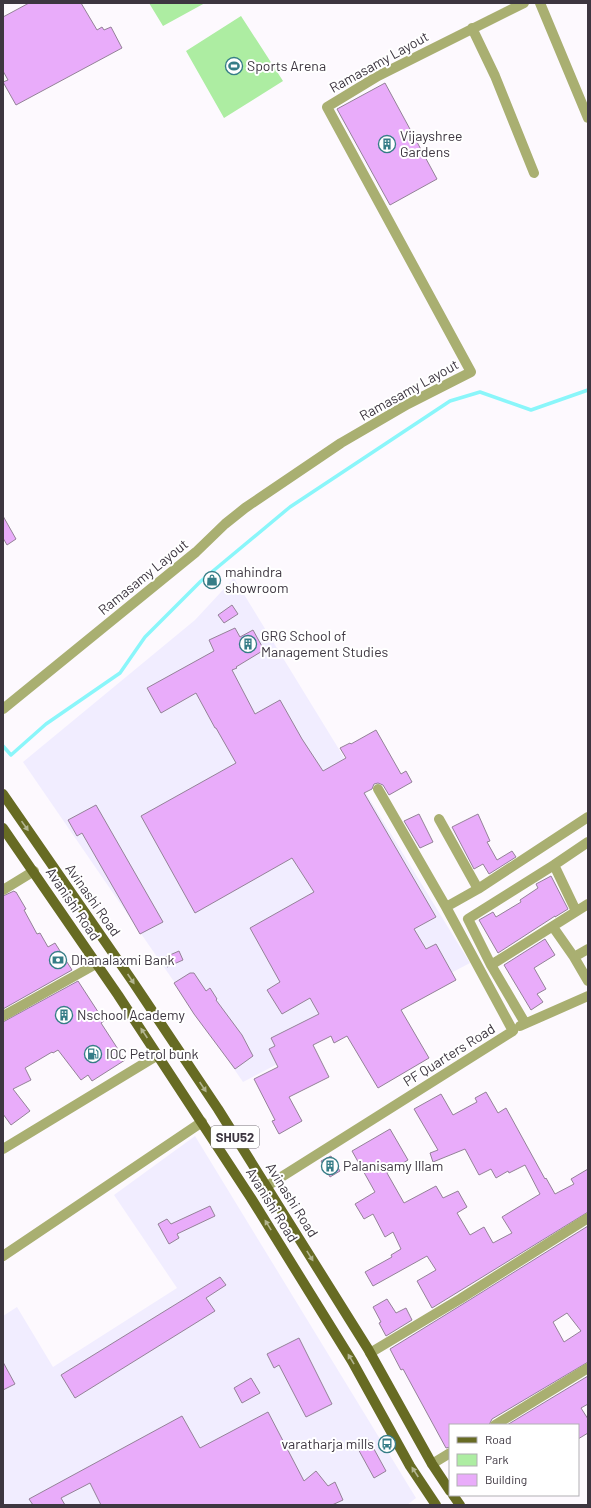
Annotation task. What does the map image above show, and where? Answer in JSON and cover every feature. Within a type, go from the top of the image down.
[{"type":"main road","name":"Avinashi Road","points":[[3,794],[133,982],[218,1109],[370,1353],[432,1464],[449,1490]]},
{"type":"main road","name":"Avanishi Road","points":[[3,828],[34,871],[202,1122],[348,1354],[410,1466],[436,1505]]},
{"type":"main road","points":[[454,1496],[460,1505]]},
{"type":"street","name":"Ramasamy Layout","points":[[3,709],[196,552],[225,524],[245,508],[341,443],[408,404],[471,372],[327,107],[378,76],[524,3]]},
{"type":"street","points":[[540,3],[588,118]]},
{"type":"street","points":[[472,28],[495,76],[534,173]]},
{"type":"street","name":"PF Quarters Road","points":[[267,1186],[513,1030],[446,907],[378,789]]},
{"type":"street","points":[[446,907],[478,889],[588,817]]},
{"type":"street","points":[[439,819],[478,889]]},
{"type":"street","points":[[525,1023],[468,919],[588,842]]},
{"type":"street","points":[[554,865],[576,911]]},
{"type":"street","points":[[3,890],[34,871]]},
{"type":"street","points":[[492,965],[588,904]]},
{"type":"street","points":[[553,926],[588,981]]},
{"type":"street","points":[[574,957],[588,949]]},
{"type":"street","points":[[3,1016],[96,964]]},
{"type":"street","points":[[513,1030],[525,1023],[588,996]]},
{"type":"street","points":[[3,1149],[158,1055]]},
{"type":"street","points":[[3,1256],[202,1122]]},
{"type":"street","points":[[370,1353],[588,1218]]},
{"type":"street","points":[[497,1424],[588,1368]]},
{"type":"street","points":[[432,1464],[449,1454]]},
{"type":"shaded area","points":[[234,578],[470,963],[243,1082],[23,762],[195,620]]},
{"type":"shaded area","points":[[195,1136],[416,1498],[407,1505],[3,1505],[3,1316],[17,1307],[53,1367],[177,1288],[114,1195]]},
{"type":"green space","points":[[149,3],[205,3],[163,26]]},
{"type":"green space","name":"Sports Arena","points":[[241,16],[283,81],[224,118],[186,51]]},
{"type":"building","points":[[29,3],[81,3],[97,30],[102,27],[104,30],[111,27],[122,48],[16,105],[3,82],[8,80],[3,71],[3,17]]},
{"type":"building","name":"Vijayshree Gardens","points":[[385,83],[437,179],[390,205],[337,109]]},
{"type":"building","points":[[3,516],[16,539],[7,545],[3,538]]},
{"type":"building","points":[[232,605],[238,614],[224,623],[218,615]]},
{"type":"building","points":[[235,628],[240,637],[253,630],[264,650],[232,670],[255,714],[280,700],[302,739],[323,771],[346,758],[340,748],[350,743],[351,744],[376,730],[401,774],[406,771],[412,782],[389,795],[383,785],[378,783],[374,784],[372,789],[364,793],[436,917],[414,929],[426,949],[436,944],[456,980],[401,1010],[429,1058],[378,1088],[347,1036],[334,1043],[331,1036],[313,1045],[329,1077],[289,1097],[302,1121],[279,1134],[272,1121],[275,1120],[254,1079],[278,1067],[269,1049],[275,1046],[271,1038],[319,1014],[310,998],[282,1014],[267,990],[280,982],[250,928],[314,892],[292,858],[195,913],[141,816],[236,763],[196,693],[161,713],[147,688],[214,651],[209,640]]},
{"type":"building","points":[[96,805],[163,922],[140,934],[82,833],[77,836],[68,820]]},
{"type":"building","points":[[419,814],[433,842],[420,848],[404,821]]},
{"type":"building","points":[[478,814],[490,841],[487,842],[497,860],[512,851],[516,857],[489,874],[483,864],[474,869],[452,827]]},
{"type":"building","points":[[551,876],[568,909],[498,953],[479,920],[493,912],[496,917],[521,902],[520,900],[538,888],[536,884]]},
{"type":"building","points":[[14,891],[26,909],[24,910],[37,934],[40,933],[48,947],[55,943],[72,970],[3,1009],[3,896]]},
{"type":"building","points":[[545,939],[555,955],[534,968],[546,989],[537,994],[543,1002],[531,1010],[504,965]]},
{"type":"building","points":[[179,951],[183,960],[167,967],[163,958]]},
{"type":"building","points":[[190,973],[194,973],[206,991],[210,988],[217,999],[216,1000],[242,1035],[253,1056],[235,1069],[194,1014],[174,983]]},
{"type":"building","points":[[78,981],[104,1021],[101,1023],[125,1060],[92,1081],[88,1075],[81,1080],[58,1050],[53,1053],[52,1052],[25,1068],[31,1080],[13,1089],[30,1111],[11,1125],[3,1114],[3,1022]]},
{"type":"building","points":[[486,1092],[498,1113],[506,1108],[545,1179],[546,1178],[555,1194],[574,1184],[571,1179],[588,1169],[588,1212],[432,1308],[417,1281],[436,1270],[427,1256],[373,1286],[365,1272],[392,1257],[391,1255],[401,1249],[393,1232],[385,1237],[373,1214],[364,1219],[355,1204],[375,1192],[352,1151],[390,1129],[408,1160],[387,1173],[404,1203],[436,1186],[443,1198],[458,1191],[467,1207],[457,1213],[470,1235],[484,1227],[493,1243],[512,1233],[502,1217],[540,1194],[525,1165],[509,1173],[508,1171],[496,1178],[491,1169],[479,1175],[465,1149],[433,1162],[430,1153],[438,1150],[414,1109],[441,1094],[453,1115],[477,1102],[475,1098]]},
{"type":"building","name":"Palanisamy Illam","points":[[331,1156],[340,1171],[330,1177],[321,1161]]},
{"type":"building","points":[[210,1206],[215,1216],[177,1234],[179,1238],[169,1244],[158,1224],[167,1219],[171,1224]]},
{"type":"building","points":[[588,1226],[588,1362],[492,1419],[490,1424],[449,1424],[449,1447],[446,1448],[403,1369],[401,1370],[390,1349]],"holes":[[[567,1313],[581,1331],[564,1342],[553,1322]]]},
{"type":"building","points":[[220,1277],[226,1285],[206,1298],[215,1311],[75,1398],[61,1375]]},
{"type":"building","points":[[387,1299],[396,1313],[406,1308],[412,1320],[386,1336],[373,1307]]},
{"type":"building","points":[[299,1338],[332,1404],[306,1417],[279,1365],[274,1368],[267,1354]]},
{"type":"building","points":[[3,1362],[15,1384],[3,1390]]},
{"type":"building","points":[[588,1376],[588,1404],[581,1408],[588,1419],[588,1433],[579,1438],[579,1424],[509,1424]]},
{"type":"building","points":[[251,1378],[260,1393],[242,1403],[234,1388]]},
{"type":"building","points":[[268,1412],[304,1481],[316,1471],[328,1486],[335,1482],[343,1500],[332,1505],[101,1505],[90,1483],[61,1498],[65,1505],[33,1505],[29,1499],[182,1416],[200,1448]]},
{"type":"building","points":[[369,1440],[386,1471],[374,1478],[357,1447]]},
{"type":"waterway","points":[[3,746],[11,755],[46,724],[120,673],[145,637],[201,581],[290,507],[450,401],[480,392],[531,410],[588,390]]},
{"type":"place","name":"Sports Arena","points":[[234,66]]},
{"type":"place","name":"Vijayshree Gardens","points":[[387,144]]},
{"type":"place","name":"mahindra showroom","points":[[212,580]]},
{"type":"place","name":"GRG School of Management Studies","points":[[248,644]]},
{"type":"place","name":"Dhanalaxmi Bank","points":[[58,960]]},
{"type":"place","name":"Nschool Academy","points":[[64,1015]]},
{"type":"place","name":"IOC Petrol bunk","points":[[93,1054]]},
{"type":"place","name":"Palanisamy Illam","points":[[330,1166]]},
{"type":"place","name":"varatharja mills","points":[[387,1444]]}]
